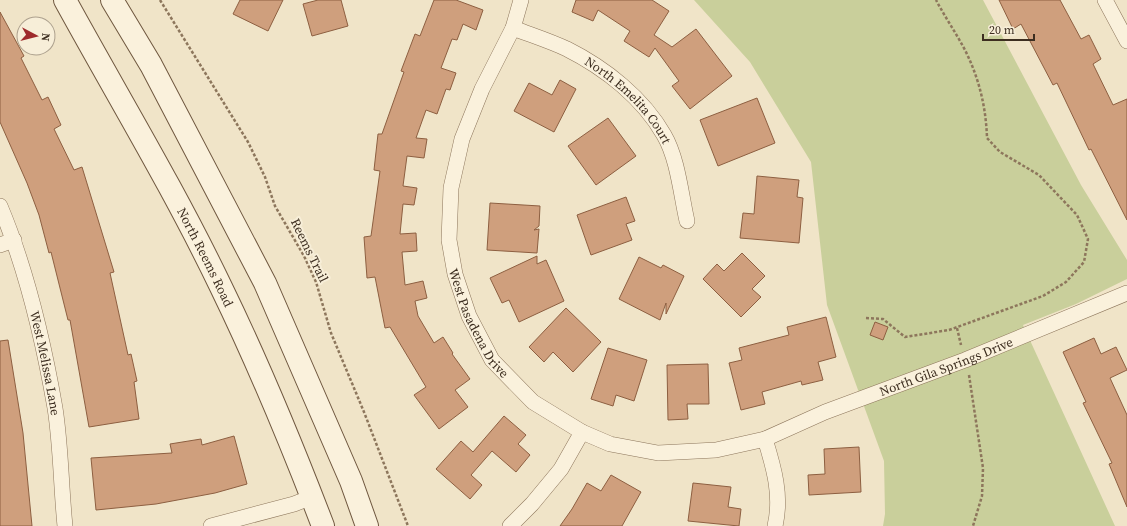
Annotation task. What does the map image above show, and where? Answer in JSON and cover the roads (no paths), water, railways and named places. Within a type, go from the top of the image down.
[{"type":"main road","name":"North Reems Road","points":[[65,0],[196,236],[222,288],[294,451],[323,526]]},
{"type":"main road","points":[[112,0],[151,65],[265,283],[351,481],[366,526]]},
{"type":"street","name":"West Pasadena Drive","points":[[521,0],[513,28],[482,89],[462,139],[451,188],[449,240],[455,274],[469,316],[492,360],[534,402],[582,432],[610,444],[658,453],[716,450],[765,439]]},
{"type":"street","points":[[1104,0],[1127,41]]},
{"type":"street","name":"North Emelita Court","points":[[513,28],[567,49],[619,82],[638,100],[665,136],[676,166],[687,221]]},
{"type":"street","name":"West Melissa Lane","points":[[0,206],[14,240],[38,324],[55,409],[65,526]]},
{"type":"street","points":[[0,245],[14,240]]},
{"type":"street","name":"North Gila Springs Drive","points":[[765,439],[825,412],[965,360],[1126,296]]},
{"type":"street","points":[[510,526],[532,504],[561,469],[582,432]]},
{"type":"street","points":[[765,439],[777,480],[777,517],[775,526]]},
{"type":"street","points":[[211,526],[294,504],[312,497]]}]
